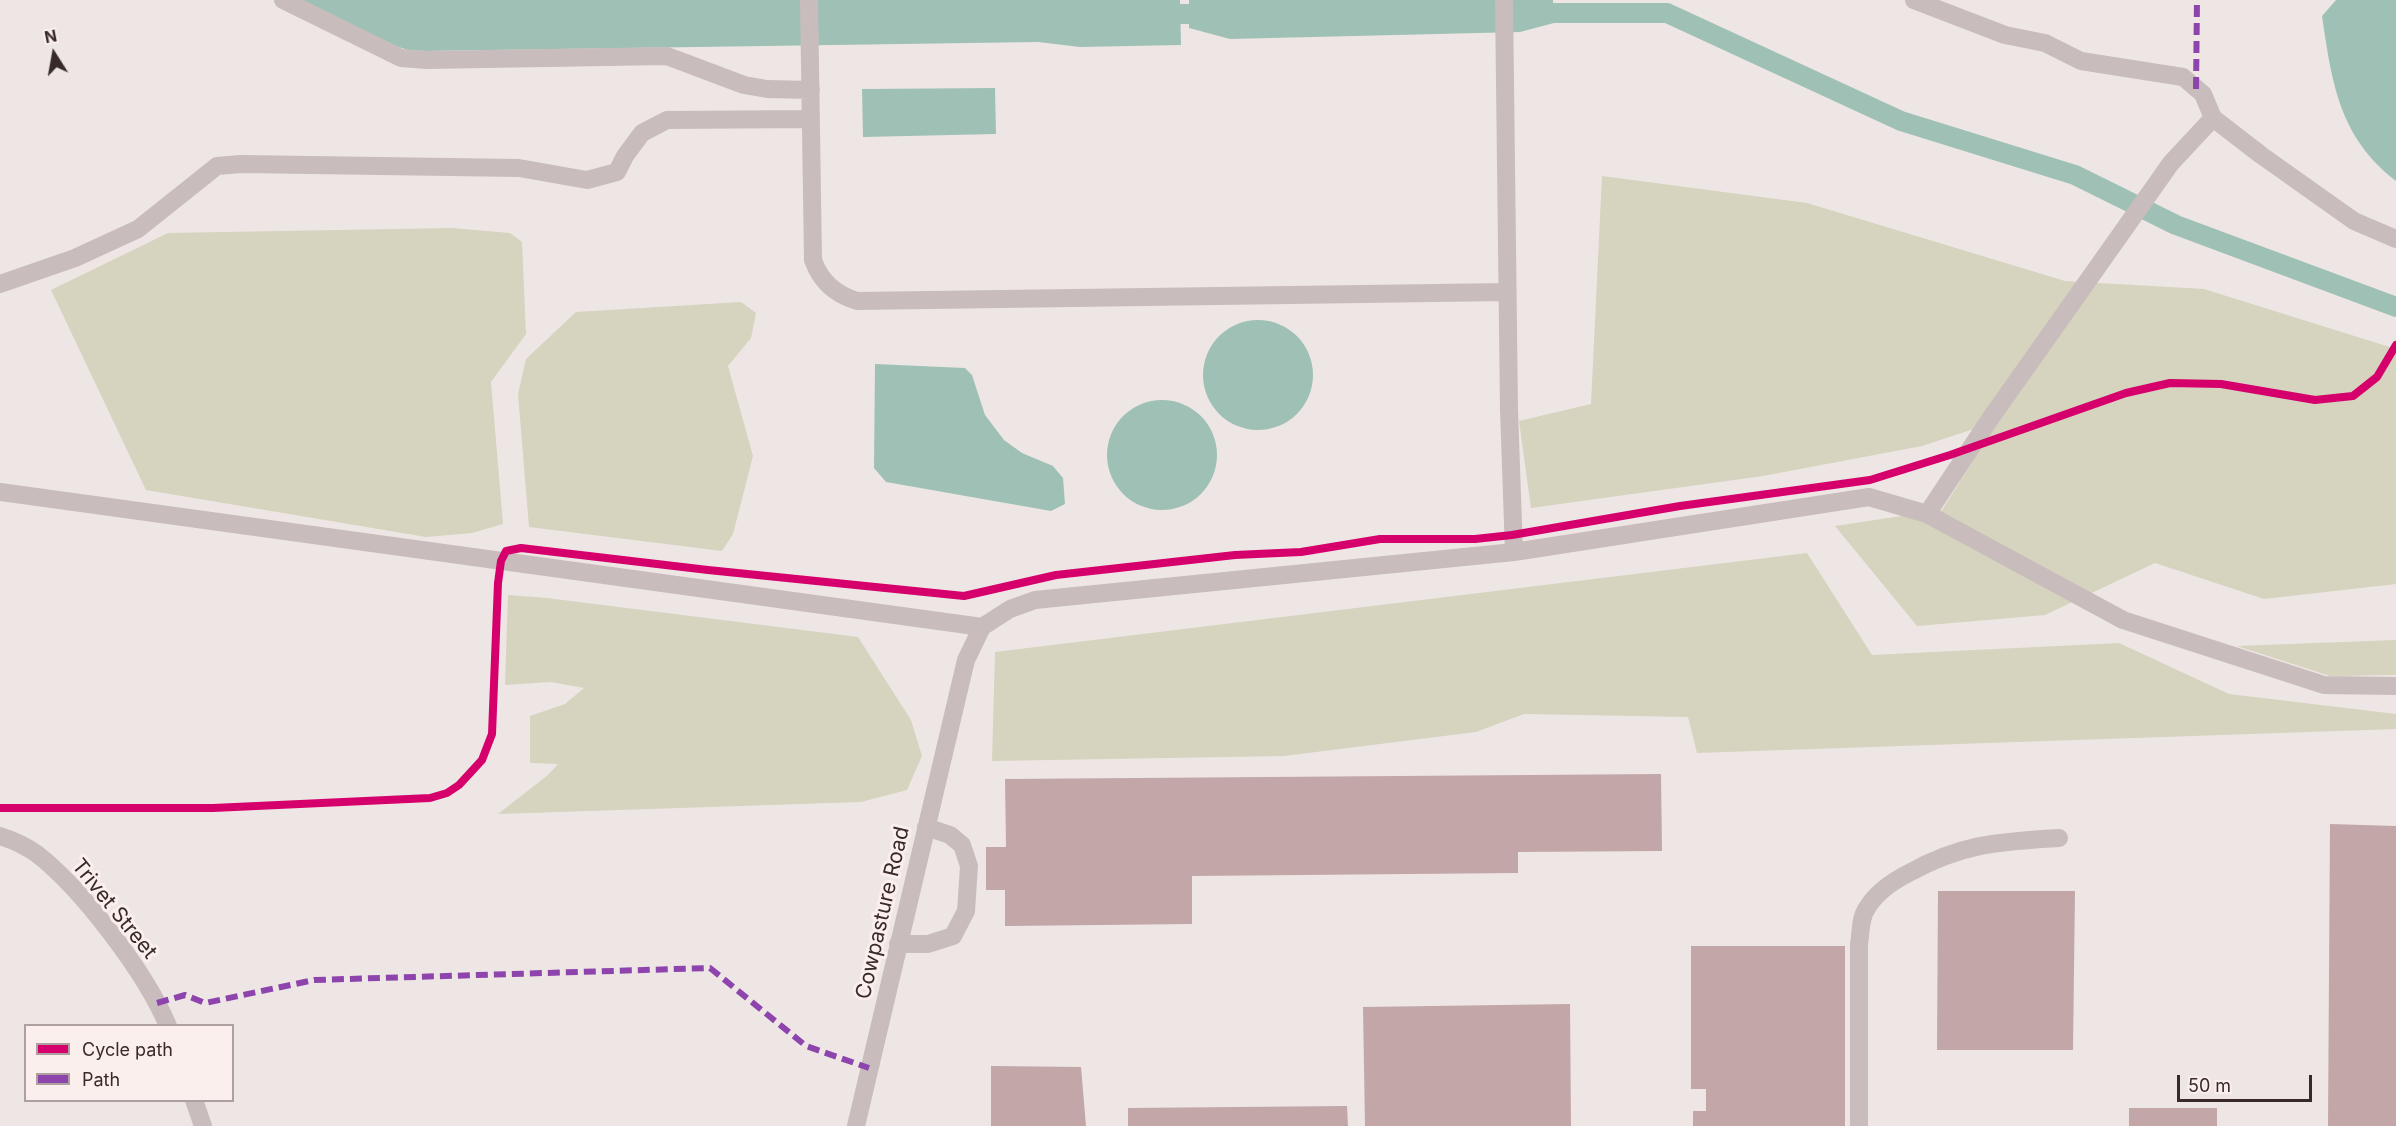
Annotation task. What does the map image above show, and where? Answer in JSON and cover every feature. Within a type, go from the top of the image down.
[{"type":"street","points":[[283,0],[401,58],[427,60],[667,56],[744,85],[767,89],[810,90]]},
{"type":"street","points":[[809,0],[813,260],[818,276],[839,295],[857,301],[1507,292]]},
{"type":"street","points":[[1504,0],[1507,292],[1514,552]]},
{"type":"street","points":[[1914,0],[2005,34],[2045,43],[2081,61],[2183,77],[2203,94],[2213,118],[2261,155],[2354,221],[2396,239]]},
{"type":"street","points":[[1928,514],[1990,419],[2170,163],[2213,118]]},
{"type":"street","points":[[0,284],[75,258],[138,229],[217,166],[242,164],[519,168],[587,180],[617,172],[625,156],[642,133],[667,120],[811,119]]},
{"type":"street","points":[[0,492],[982,627],[1010,609],[1035,600],[1514,552],[1869,497],[1928,514],[2123,620],[2324,685],[2396,686]]},
{"type":"street","name":"Cowpasture Road","points":[[856,1126],[953,711],[966,660],[982,627]]},
{"type":"street","points":[[898,944],[928,944],[953,936],[966,911],[969,866],[962,845],[950,835],[926,827]]},
{"type":"street","name":"Trivet Street","points":[[3,837],[36,853],[52,867],[102,922],[148,989],[167,1024]]},
{"type":"street","points":[[1859,1126],[1859,944],[1867,907],[1879,893],[1896,880],[1935,859],[1978,845],[2059,838]]},
{"type":"street","points":[[194,1102],[203,1126]]},
{"type":"shaded area","points":[[301,0],[1180,0],[1181,45],[1080,47],[1038,42],[425,51],[408,50],[392,45]]},
{"type":"shaded area","points":[[1189,0],[1553,0],[1554,23],[1520,32],[1230,39],[1189,28]]},
{"type":"shaded area","points":[[2336,0],[2396,0],[2396,181],[2362,146],[2341,107],[2330,64],[2322,16]]},
{"type":"shaded area","points":[[995,88],[996,134],[863,137],[862,89]]},
{"type":"shaded area","points":[[1602,176],[1807,203],[2065,281],[2204,289],[2396,349],[2396,584],[2264,599],[2155,563],[2045,615],[1917,626],[1835,526],[1942,510],[1998,421],[1922,446],[1763,476],[1531,508],[1519,421],[1591,404]]},
{"type":"shaded area","points":[[452,228],[510,233],[522,242],[526,334],[491,382],[503,524],[472,533],[426,537],[146,490],[51,290],[168,233]]},
{"type":"shaded area","points":[[741,302],[756,313],[751,338],[728,366],[753,456],[733,534],[722,551],[529,527],[518,394],[526,359],[576,312]]},
{"type":"shaded area","points":[[1258,320],[1279,325],[1297,336],[1308,354],[1313,375],[1308,396],[1297,414],[1279,425],[1258,430],[1237,425],[1219,414],[1208,396],[1203,375],[1208,354],[1219,336],[1237,325]]},
{"type":"shaded area","points":[[875,364],[965,368],[972,375],[985,415],[1004,440],[1022,453],[1053,466],[1063,478],[1065,504],[1051,511],[886,482],[874,468]]},
{"type":"shaded area","points":[[1162,400],[1183,405],[1201,416],[1212,434],[1217,455],[1212,476],[1201,494],[1183,505],[1162,510],[1141,505],[1123,494],[1112,476],[1107,455],[1112,434],[1123,416],[1141,405]]},
{"type":"shaded area","points":[[1807,553],[1872,655],[2119,643],[2229,694],[2396,714],[2396,729],[1697,753],[1688,717],[1524,714],[1476,732],[1284,756],[992,761],[995,652]]},
{"type":"shaded area","points":[[508,595],[858,637],[911,720],[922,756],[907,790],[861,802],[498,814],[548,775],[558,764],[530,763],[530,716],[565,704],[584,688],[551,682],[505,685]]},
{"type":"shaded area","points":[[2396,640],[2396,675],[2330,676],[2237,646]]},
{"type":"building","points":[[1661,774],[1662,851],[1518,852],[1518,873],[1192,876],[1192,924],[1005,926],[1005,890],[986,890],[986,847],[1006,847],[1005,779]]},
{"type":"building","points":[[2330,824],[2396,826],[2396,1126],[2328,1126]]},
{"type":"building","points":[[1938,891],[2075,891],[2073,1050],[1937,1050]]},
{"type":"building","points":[[1691,946],[1845,946],[1845,1126],[1693,1126],[1693,1111],[1706,1111],[1706,1089],[1691,1089]]},
{"type":"building","points":[[1570,1004],[1571,1126],[1365,1126],[1363,1007]]},
{"type":"building","points":[[991,1066],[1081,1067],[1086,1126],[991,1126]]},
{"type":"building","points":[[1347,1106],[1348,1126],[1128,1126],[1128,1108]]},
{"type":"building","points":[[2129,1108],[2217,1108],[2217,1126],[2129,1126]]},
{"type":"waterway","points":[[1528,13],[1667,13],[1901,121],[2075,175],[2176,225],[2396,307]]},
{"type":"waterway","points":[[1181,14],[1214,14]]},
{"type":"marked path","points":[[2196,89],[2197,0]]},
{"type":"marked path","points":[[157,1003],[185,995],[205,1003],[314,980],[710,968],[806,1046],[869,1068]]},
{"type":"cycle path","points":[[0,808],[213,808],[430,798],[447,793],[459,785],[482,760],[492,734],[498,583],[501,561],[506,551],[521,548],[964,596],[1056,575],[1235,555],[1301,552],[1380,539],[1475,539],[1512,535],[1680,506],[1870,480],[1950,455],[2126,393],[2170,383],[2221,384],[2315,400],[2353,396],[2377,377],[2396,345]]}]
